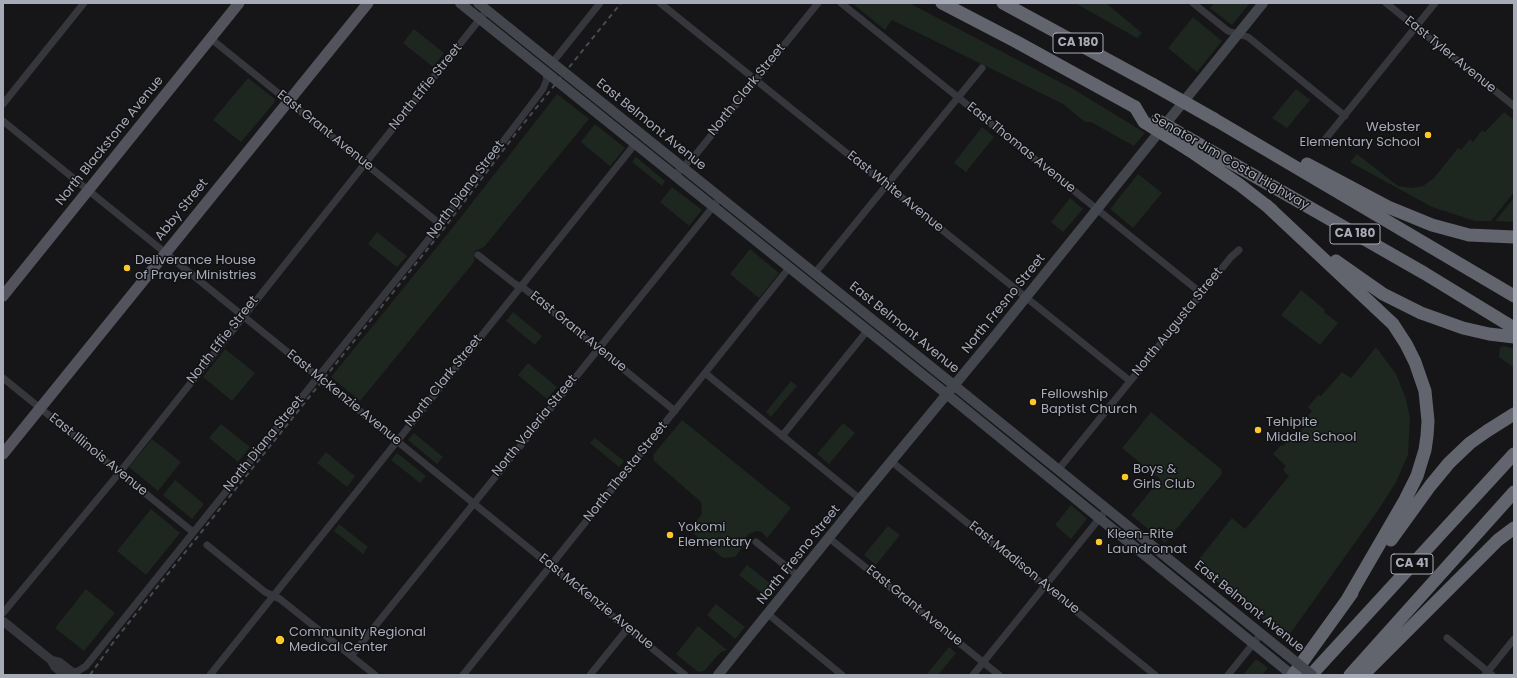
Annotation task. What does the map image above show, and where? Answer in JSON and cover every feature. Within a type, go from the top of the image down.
[{"type":"highway","name":"CA 180","points":[[942,3],[1015,40],[1135,107],[1144,122],[1192,146]]},
{"type":"highway","name":"CA 180","points":[[1003,3],[1214,119],[1514,296]]},
{"type":"highway","points":[[1214,119],[1246,129],[1323,173],[1410,217],[1444,229],[1469,235],[1514,237]]},
{"type":"highway","points":[[1192,146],[1240,186],[1372,287],[1406,306],[1457,327],[1514,338]]},
{"type":"highway","name":"Senator Jim Costa Highway","points":[[1192,146],[1424,273],[1514,328]]},
{"type":"highway","points":[[1266,205],[1393,324],[1406,344],[1415,362],[1424,391],[1428,421],[1427,436],[1425,450],[1417,476],[1347,600]]},
{"type":"highway","points":[[1476,273],[1514,290]]},
{"type":"highway","points":[[1292,675],[1430,486],[1449,463],[1487,431],[1514,414]]},
{"type":"highway","name":"CA 41","points":[[1311,675],[1514,454]]},
{"type":"highway","name":"CA 41","points":[[1350,675],[1514,492]]},
{"type":"highway","points":[[1496,513],[1514,496]]},
{"type":"highway","points":[[1363,675],[1498,540],[1514,528]]},
{"type":"main road","name":"North Blackstone Avenue","points":[[3,296],[239,3]]},
{"type":"main road","name":"Abby Street","points":[[3,454],[368,3]]},
{"type":"main road","name":"East Belmont Avenue","points":[[460,3],[1292,675]]},
{"type":"main road","name":"East Belmont Avenue","points":[[478,3],[815,273],[1311,675]]},
{"type":"main road","name":"North Fresno Street","points":[[718,675],[1098,209],[1263,3]]},
{"type":"main road","points":[[520,52],[529,52],[548,66],[552,63]]},
{"type":"street","points":[[3,104],[84,3]]},
{"type":"street","points":[[552,63],[600,3]]},
{"type":"street","name":"East White Avenue","points":[[660,3],[1130,381]]},
{"type":"street","name":"North Clark Street","points":[[674,176],[683,168],[818,3]]},
{"type":"street","name":"East Thomas Avenue","points":[[841,3],[1201,293]]},
{"type":"street","points":[[1193,3],[1228,31],[1248,37],[1345,116]]},
{"type":"street","name":"East Tyler Avenue","points":[[1386,3],[1514,106]]},
{"type":"street","points":[[1323,142],[1435,3]]},
{"type":"street","name":"North Effie Street","points":[[3,613],[120,472],[487,10]]},
{"type":"street","name":"East Grant Avenue","points":[[210,38],[440,224]]},
{"type":"street","points":[[815,273],[982,68]]},
{"type":"street","name":"North Diana Street","points":[[71,674],[86,666],[440,224],[543,89],[547,79],[545,72]]},
{"type":"street","name":"East McKenzie Avenue","points":[[3,121],[685,675]]},
{"type":"street","name":"North Clark Street","points":[[210,675],[396,440],[635,144]]},
{"type":"street","name":"North Valeria Street","points":[[351,656],[720,198]]},
{"type":"street","name":"North Augusta Street","points":[[1058,470],[1201,293],[1231,257],[1239,250]]},
{"type":"street","name":"East Grant Avenue","points":[[478,255],[598,348],[675,411]]},
{"type":"street","name":"North Thesta Street","points":[[463,675],[789,268]]},
{"type":"street","points":[[782,436],[867,331]]},
{"type":"street","points":[[705,373],[860,499]]},
{"type":"street","name":"East Illinois Avenue","points":[[3,378],[193,532]]},
{"type":"street","name":"East Madison Avenue","points":[[892,462],[1155,675]]},
{"type":"street","points":[[973,675],[1107,509]]},
{"type":"street","name":"East Grant Avenue","points":[[829,538],[999,675]]},
{"type":"street","points":[[756,542],[798,576]]},
{"type":"street","points":[[207,545],[265,592],[280,599],[375,675]]},
{"type":"street","points":[[768,614],[842,675]]},
{"type":"street","points":[[3,621],[51,660],[55,667],[71,674]]},
{"type":"street","points":[[590,675],[628,628]]},
{"type":"street","points":[[1228,675],[1261,634]]},
{"type":"street","points":[[1447,638],[1488,674],[1514,639]]},
{"type":"shaded area","points":[[852,3],[909,3],[1075,90],[1145,133],[1134,146],[1091,122],[1085,122],[1063,104],[892,20],[885,30]]},
{"type":"shaded area","points":[[1075,3],[1106,3],[1142,33],[1137,38]]},
{"type":"shaded area","points":[[1214,3],[1250,3],[1232,25],[1210,8]]},
{"type":"shaded area","points":[[1193,17],[1222,41],[1197,72],[1168,48]]},
{"type":"shaded area","points":[[414,29],[444,53],[433,67],[403,43]]},
{"type":"shaded area","points":[[248,78],[275,99],[274,103],[241,142],[213,120]]},
{"type":"shaded area","points":[[1296,89],[1310,100],[1287,128],[1272,118]]},
{"type":"shaded area","points":[[557,94],[589,119],[484,247],[475,251],[474,262],[360,401],[331,377],[450,231]]},
{"type":"shaded area","points":[[1504,112],[1514,120],[1514,192],[1491,221],[1475,221],[1432,207],[1350,162],[1357,154],[1398,186],[1413,188],[1423,186],[1434,178],[1458,148],[1461,150],[1470,139],[1473,142],[1482,130],[1485,132]]},
{"type":"shaded area","points":[[595,124],[625,148],[610,166],[581,142]]},
{"type":"shaded area","points":[[982,127],[994,137],[966,172],[954,163]]},
{"type":"shaded area","points":[[636,157],[665,181],[662,186],[632,162]]},
{"type":"shaded area","points":[[1138,174],[1162,193],[1133,228],[1110,209]]},
{"type":"shaded area","points":[[672,187],[702,210],[689,226],[660,202]]},
{"type":"shaded area","points":[[1070,198],[1083,209],[1063,232],[1051,222]]},
{"type":"shaded area","points":[[1514,198],[1514,222],[1495,221]]},
{"type":"shaded area","points":[[377,232],[407,256],[397,267],[368,244]]},
{"type":"shaded area","points":[[750,249],[779,273],[759,298],[730,274]]},
{"type":"shaded area","points":[[1301,290],[1338,323],[1320,345],[1281,315]]},
{"type":"shaded area","points":[[513,312],[542,336],[535,345],[506,321]]},
{"type":"shaded area","points":[[1504,346],[1514,349],[1513,367],[1499,357],[1500,347]]},
{"type":"shaded area","points":[[1376,347],[1396,374],[1406,399],[1410,418],[1408,455],[1396,482],[1379,509],[1287,638],[1195,564],[1232,518],[1245,529],[1262,509],[1289,476],[1283,470],[1286,466],[1273,454],[1281,445],[1283,446],[1292,435],[1295,438],[1306,424],[1303,422],[1312,411],[1308,407],[1318,395],[1321,396],[1342,372],[1351,378]]},
{"type":"shaded area","points":[[225,349],[255,373],[232,401],[203,377]]},
{"type":"shaded area","points":[[528,363],[557,387],[547,399],[518,375]]},
{"type":"shaded area","points":[[791,381],[797,386],[771,417],[766,412]]},
{"type":"shaded area","points":[[1151,412],[1221,469],[1222,474],[1165,543],[1131,515],[1160,479],[1122,448]]},
{"type":"shaded area","points":[[682,420],[791,508],[767,538],[762,532],[757,531],[748,534],[745,544],[735,557],[723,558],[694,534],[694,524],[702,514],[701,502],[654,461],[653,455]]},
{"type":"shaded area","points":[[843,423],[855,433],[829,464],[817,454]]},
{"type":"shaded area","points":[[221,424],[250,447],[238,462],[209,438]]},
{"type":"shaded area","points":[[414,433],[443,457],[437,464],[408,440]]},
{"type":"shaded area","points":[[595,438],[624,461],[619,467],[590,443]]},
{"type":"shaded area","points":[[152,439],[181,462],[158,491],[129,467]]},
{"type":"shaded area","points":[[326,452],[355,476],[347,487],[317,463]]},
{"type":"shaded area","points":[[397,453],[426,476],[420,483],[391,460]]},
{"type":"shaded area","points":[[175,480],[204,504],[192,519],[163,495]]},
{"type":"shaded area","points":[[1071,505],[1087,519],[1071,539],[1055,525]]},
{"type":"shaded area","points":[[151,509],[180,533],[146,575],[117,551]]},
{"type":"shaded area","points":[[339,524],[368,547],[363,554],[334,531]]},
{"type":"shaded area","points":[[888,526],[900,535],[876,565],[864,555]]},
{"type":"shaded area","points":[[747,565],[776,588],[768,598],[739,575]]},
{"type":"shaded area","points":[[86,589],[115,613],[84,651],[55,628]]},
{"type":"shaded area","points":[[716,604],[745,627],[735,639],[707,615]]},
{"type":"shaded area","points":[[698,626],[727,650],[721,652],[704,671],[698,672],[676,654]]},
{"type":"shaded area","points":[[949,647],[956,653],[938,675],[926,675]]},
{"type":"shaded area","points":[[1256,659],[1268,668],[1262,675],[1243,675]]},
{"type":"railway","points":[[90,675],[115,640],[442,231],[520,128],[621,3]]},
{"type":"place","name":"Webster Elementary School","points":[[1428,135]]},
{"type":"place","name":"Deliverance House of Prayer Ministries","points":[[127,268]]},
{"type":"place","name":"Fellowship Baptist Church","points":[[1033,402]]},
{"type":"place","name":"Tehipite Middle School","points":[[1258,430]]},
{"type":"place","name":"Boys & Girls Club","points":[[1125,477]]},
{"type":"place","name":"Yokomi Elementary","points":[[670,535]]},
{"type":"place","name":"Kleen-Rite Laundromat","points":[[1099,542]]},
{"type":"place","name":"Community Regional Medical Center","points":[[280,640]]}]
